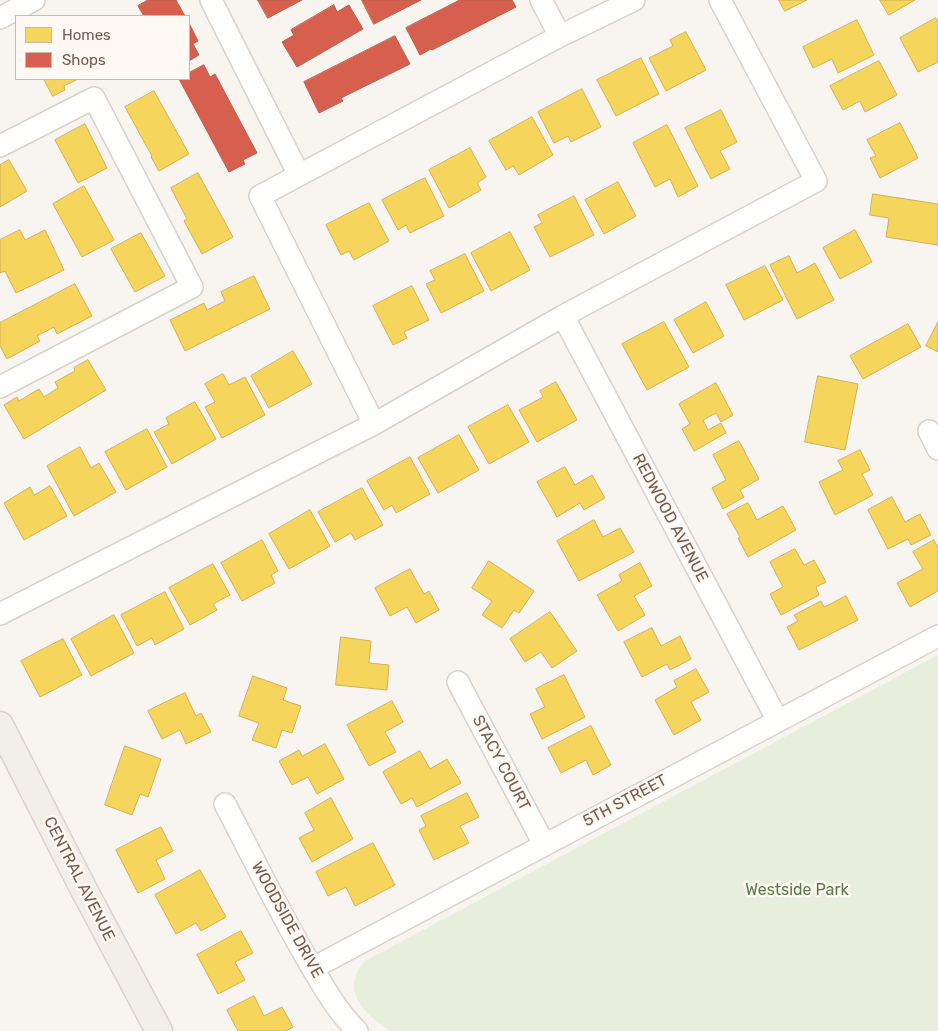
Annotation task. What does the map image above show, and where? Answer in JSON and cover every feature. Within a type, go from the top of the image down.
[{"type":"main road","name":"CENTRAL AVENUE","points":[[0,726],[159,1031]]},
{"type":"street","points":[[0,18],[34,0]]},
{"type":"street","points":[[212,0],[299,175]]},
{"type":"street","points":[[541,0],[560,36]]},
{"type":"street","points":[[374,424],[260,196],[560,36],[634,0]]},
{"type":"street","points":[[0,614],[374,424],[563,316],[816,181],[720,0]]},
{"type":"street","points":[[0,146],[94,98],[192,287],[0,387]]},
{"type":"street","name":"REDWOOD AVENUE","points":[[563,316],[778,721]]},
{"type":"street","name":"5TH STREET","points":[[313,968],[938,636]]},
{"type":"street","name":"STACY COURT","points":[[458,682],[544,844]]},
{"type":"street","name":"WOODSIDE DRIVE","points":[[225,804],[293,934],[342,1014],[357,1031]]},
{"type":"green space","name":"Westside Park","points":[[938,655],[938,1031],[390,1031],[371,1017],[358,1000],[354,981],[365,961]]},
{"type":"building: Homes","points":[[779,0],[807,0],[785,11]]},
{"type":"building: Homes","points":[[880,0],[915,0],[889,15]]},
{"type":"building: Homes","points":[[936,18],[938,22],[938,62],[918,72],[900,38]]},
{"type":"building: Homes","points":[[857,20],[874,55],[838,73],[832,59],[813,68],[803,47]]},
{"type":"building: Homes","points":[[686,32],[706,70],[666,91],[649,58],[673,46],[670,40]]},
{"type":"building: Homes","points":[[641,58],[659,94],[616,116],[597,80]]},
{"type":"building: Homes","points":[[879,61],[897,95],[865,112],[860,101],[843,110],[830,86]]},
{"type":"building: Homes","points":[[45,80],[76,80],[64,86],[65,90],[53,96]]},
{"type":"building: Homes","points":[[582,89],[601,127],[571,142],[568,136],[554,143],[538,112]]},
{"type":"building: Homes","points":[[154,91],[189,154],[159,171],[125,107]]},
{"type":"building: Homes","points":[[721,110],[737,142],[720,151],[730,169],[711,179],[685,128]]},
{"type":"building: Homes","points":[[532,117],[553,155],[519,175],[513,166],[506,170],[489,141]]},
{"type":"building: Homes","points":[[900,123],[918,158],[880,178],[870,158],[876,156],[867,140]]},
{"type":"building: Homes","points":[[85,124],[107,168],[78,183],[55,140]]},
{"type":"building: Homes","points":[[667,125],[698,186],[678,197],[670,179],[655,187],[633,143]]},
{"type":"building: Homes","points":[[470,148],[486,177],[477,183],[481,190],[449,208],[429,170]]},
{"type":"building: Homes","points":[[9,160],[27,191],[0,207],[0,165]]},
{"type":"building: Homes","points":[[198,173],[233,237],[202,254],[184,221],[187,219],[171,188]]},
{"type":"building: Homes","points":[[425,178],[444,216],[410,233],[406,225],[398,230],[382,200]]},
{"type":"building: Homes","points":[[618,182],[636,216],[604,234],[585,200]]},
{"type":"building: Homes","points":[[84,186],[114,240],[82,257],[53,204]]},
{"type":"building: Homes","points":[[873,194],[938,204],[938,245],[886,237],[889,218],[870,215]]},
{"type":"building: Homes","points":[[574,196],[594,235],[550,257],[534,227],[542,223],[538,215]]},
{"type":"building: Homes","points":[[369,203],[389,241],[354,260],[349,251],[341,255],[326,225]]},
{"type":"building: Homes","points":[[20,230],[25,240],[45,230],[64,270],[16,293],[5,271],[0,273],[0,240]]},
{"type":"building: Homes","points":[[855,230],[872,262],[840,279],[823,248]]},
{"type":"building: Homes","points":[[510,232],[530,270],[491,291],[471,253]]},
{"type":"building: Homes","points":[[141,233],[165,276],[135,292],[111,249]]},
{"type":"building: Homes","points":[[465,254],[484,291],[441,313],[426,284],[435,280],[430,271]]},
{"type":"building: Homes","points":[[789,256],[797,273],[815,263],[834,300],[797,319],[770,265]]},
{"type":"building: Homes","points":[[765,266],[783,300],[744,320],[726,285]]},
{"type":"building: Homes","points":[[254,276],[270,309],[185,351],[170,320],[204,303],[207,310],[225,301],[221,292]]},
{"type":"building: Homes","points":[[75,284],[92,316],[57,334],[54,327],[37,336],[40,341],[7,359],[0,346],[0,323]]},
{"type":"building: Homes","points":[[412,286],[429,320],[404,332],[407,338],[393,345],[373,306]]},
{"type":"building: Homes","points":[[706,302],[724,336],[693,353],[674,320]]},
{"type":"building: Homes","points":[[664,322],[689,367],[647,390],[622,344]]},
{"type":"building: Homes","points":[[938,322],[938,352],[926,346]]},
{"type":"building: Homes","points":[[908,324],[921,347],[863,379],[850,356]]},
{"type":"building: Homes","points":[[293,351],[312,384],[269,408],[251,376]]},
{"type":"building: Homes","points":[[88,360],[106,390],[24,439],[4,405],[17,397],[19,401],[39,389],[44,397],[58,388],[55,382],[75,371],[74,368]]},
{"type":"building: Homes","points":[[223,374],[229,385],[245,377],[265,415],[222,438],[205,407],[215,402],[205,384]]},
{"type":"building: Homes","points":[[818,376],[858,384],[845,450],[805,442]]},
{"type":"building: Homes","points":[[556,382],[577,420],[537,442],[519,410],[543,397],[540,391]]},
{"type":"building: Homes","points":[[716,383],[733,415],[721,422],[716,413],[703,420],[708,430],[721,423],[726,433],[694,451],[682,429],[690,424],[679,404]]},
{"type":"building: Homes","points":[[195,402],[216,439],[172,464],[154,432],[169,424],[166,418]]},
{"type":"building: Homes","points":[[508,405],[529,442],[489,464],[468,427]]},
{"type":"building: Homes","points":[[147,429],[167,467],[126,490],[105,452]]},
{"type":"building: Homes","points":[[459,435],[479,470],[438,493],[418,458]]},
{"type":"building: Homes","points":[[739,441],[759,479],[740,490],[744,497],[723,509],[712,488],[726,480],[713,455]]},
{"type":"building: Homes","points":[[80,447],[91,468],[99,463],[116,492],[74,516],[47,466]]},
{"type":"building: Homes","points":[[860,450],[870,470],[862,474],[873,495],[835,515],[819,482],[843,470],[838,461]]},
{"type":"building: Homes","points":[[410,457],[430,494],[396,513],[392,505],[384,510],[367,481]]},
{"type":"building: Homes","points":[[565,467],[575,485],[592,475],[605,498],[584,510],[580,503],[557,517],[537,482]]},
{"type":"building: Homes","points":[[50,486],[67,516],[24,540],[4,503],[30,487],[34,495]]},
{"type":"building: Homes","points":[[362,488],[383,525],[355,540],[351,533],[335,542],[318,512]]},
{"type":"building: Homes","points":[[892,497],[905,522],[920,514],[931,535],[911,545],[908,539],[888,549],[868,510]]},
{"type":"building: Homes","points":[[748,503],[757,520],[783,506],[796,530],[748,557],[738,538],[740,537],[727,514]]},
{"type":"building: Homes","points":[[310,510],[330,546],[289,569],[269,534]]},
{"type":"building: Homes","points":[[594,520],[603,537],[620,528],[634,552],[579,581],[557,541]]},
{"type":"building: Homes","points":[[262,540],[278,571],[271,575],[275,583],[242,601],[221,563]]},
{"type":"building: Homes","points":[[934,540],[938,548],[938,591],[910,607],[897,583],[923,569],[913,552]]},
{"type":"building: Homes","points":[[795,549],[804,565],[814,560],[826,582],[816,587],[819,595],[781,615],[770,594],[783,587],[770,562]]},
{"type":"building: Homes","points":[[489,561],[534,591],[519,613],[514,610],[502,628],[482,615],[492,601],[472,588]]},
{"type":"building: Homes","points":[[640,563],[652,586],[634,596],[645,615],[618,631],[597,595],[622,581],[619,575]]},
{"type":"building: Homes","points":[[213,564],[230,595],[213,604],[217,610],[190,625],[169,588]]},
{"type":"building: Homes","points":[[410,569],[424,594],[429,591],[439,610],[416,623],[407,607],[390,616],[375,588]]},
{"type":"building: Homes","points":[[165,592],[184,629],[155,645],[152,638],[137,646],[121,615]]},
{"type":"building: Homes","points":[[846,596],[858,620],[799,650],[787,627],[798,621],[794,615],[821,601],[824,607]]},
{"type":"building: Homes","points":[[550,612],[577,651],[552,668],[541,652],[525,662],[510,639]]},
{"type":"building: Homes","points":[[114,615],[134,653],[91,676],[71,639]]},
{"type":"building: Homes","points":[[652,628],[661,646],[680,636],[691,659],[670,670],[667,664],[642,677],[624,642]]},
{"type":"building: Homes","points":[[341,637],[371,641],[369,663],[389,665],[387,690],[336,685]]},
{"type":"building: Homes","points":[[63,639],[82,675],[40,697],[21,661]]},
{"type":"building: Homes","points":[[696,669],[709,692],[691,702],[701,720],[674,735],[655,700],[677,687],[674,681]]},
{"type":"building: Homes","points":[[564,675],[585,717],[542,739],[530,714],[545,707],[536,689]]},
{"type":"building: Homes","points":[[253,676],[287,688],[283,700],[301,706],[292,733],[282,730],[276,748],[252,740],[259,723],[239,716]]},
{"type":"building: Homes","points":[[185,693],[196,716],[201,713],[211,732],[186,744],[180,730],[162,739],[148,711]]},
{"type":"building: Homes","points":[[392,701],[403,722],[385,732],[396,752],[369,766],[347,725]]},
{"type":"building: Homes","points":[[591,726],[611,765],[593,775],[586,760],[561,773],[548,748]]},
{"type":"building: Homes","points":[[325,744],[344,779],[317,794],[308,777],[292,785],[279,761],[299,750],[302,756]]},
{"type":"building: Homes","points":[[125,746],[161,759],[148,797],[140,794],[132,815],[105,805]]},
{"type":"building: Homes","points":[[420,751],[430,769],[447,759],[461,783],[417,807],[412,798],[401,804],[383,772]]},
{"type":"building: Homes","points":[[467,793],[479,817],[460,826],[469,843],[434,860],[419,830],[426,826],[421,816]]},
{"type":"building: Homes","points":[[331,798],[353,839],[312,862],[299,838],[314,830],[305,813]]},
{"type":"building: Homes","points":[[161,827],[173,851],[156,860],[165,879],[138,893],[116,850]]},
{"type":"building: Homes","points":[[373,843],[395,885],[355,906],[346,887],[328,896],[316,872]]},
{"type":"building: Homes","points":[[200,870],[226,917],[201,931],[196,923],[176,934],[155,895]]},
{"type":"building: Homes","points":[[241,931],[253,953],[235,962],[245,980],[218,994],[197,955]]},
{"type":"building: Homes","points":[[254,996],[264,1016],[282,1007],[293,1027],[286,1031],[238,1031],[227,1010]]},
{"type":"building: Shops","points":[[148,0],[176,0],[184,15],[143,15],[138,6]]},
{"type":"building: Shops","points":[[258,0],[302,0],[268,18]]},
{"type":"building: Shops","points":[[362,0],[421,0],[374,24]]},
{"type":"building: Shops","points":[[460,0],[512,0],[516,7],[420,55],[406,28]]},
{"type":"building: Shops","points":[[334,5],[337,12],[349,5],[363,29],[297,67],[282,42],[294,35],[291,30]]},
{"type":"building: Shops","points":[[190,25],[198,41],[193,44],[199,55],[190,60]]},
{"type":"building: Shops","points":[[395,36],[410,64],[341,98],[343,101],[319,113],[304,82]]},
{"type":"building: Shops","points":[[204,65],[210,77],[215,74],[257,153],[243,160],[245,164],[229,172],[180,80],[190,80],[190,72]]}]
